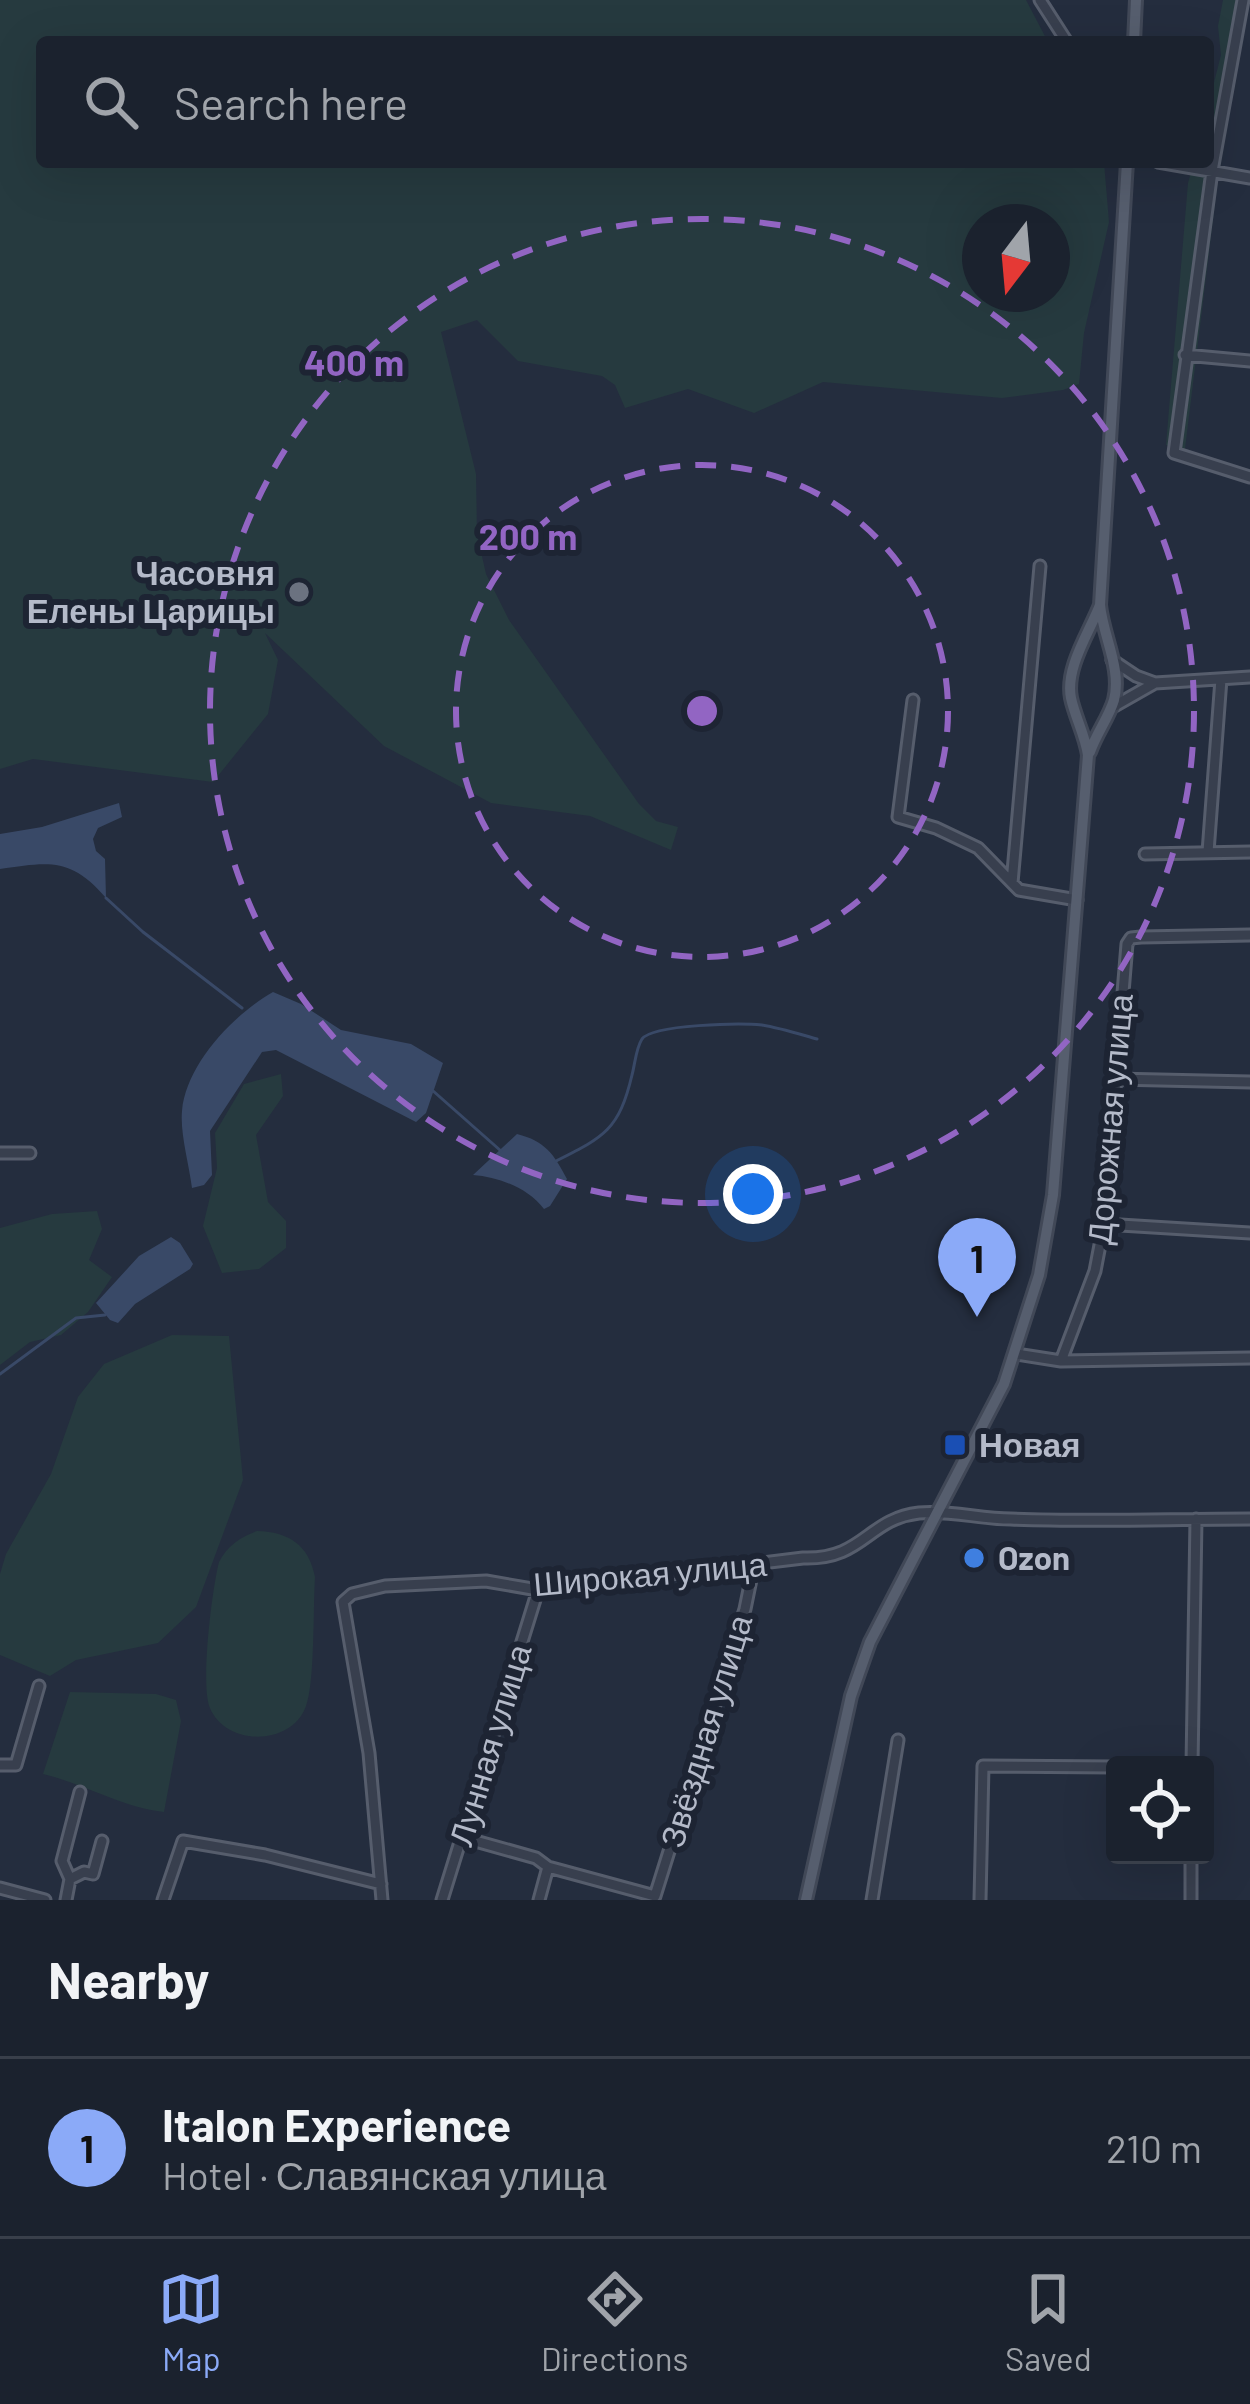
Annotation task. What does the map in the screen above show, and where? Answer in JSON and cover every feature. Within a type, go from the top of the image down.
[{"type":"main road","points":[[1134,36],[1136,0]]},
{"type":"main road","points":[[806,1900],[851,1696],[870,1642],[986,1421],[1016,1354],[1039,1275],[1053,1196],[1088,755],[1072,682],[1090,654],[1100,605],[1127,168]]},
{"type":"main road","points":[[1088,755],[1111,708],[1116,681],[1100,605]]},
{"type":"main road","points":[[1090,654],[1112,659]]},
{"type":"main road","points":[[1076,709],[1094,716],[1111,708]]},
{"type":"street","points":[[1040,0],[1063,36]]},
{"type":"street","points":[[1214,160],[1243,0]]},
{"type":"street","points":[[1194,168],[1250,178]]},
{"type":"street","points":[[1213,168],[1174,453],[1250,477]]},
{"type":"street","points":[[1185,355],[1250,361]]},
{"type":"street","points":[[1012,883],[1040,566]]},
{"type":"street","points":[[1112,659],[1154,683],[1250,676]]},
{"type":"street","points":[[1208,851],[1221,679]]},
{"type":"street","points":[[1111,708],[1154,683]]},
{"type":"street","points":[[913,700],[898,818],[936,828],[978,848],[1019,890],[1077,900]]},
{"type":"street","points":[[1145,854],[1250,852]]},
{"type":"street","name":"Дорожная улица","points":[[1061,1361],[1095,1271],[1104,1224],[1127,944],[1141,937],[1250,935]]},
{"type":"street","points":[[1115,1078],[1250,1082]]},
{"type":"street","points":[[0,1153],[30,1153]]},
{"type":"street","points":[[1104,1224],[1250,1233]]},
{"type":"street","points":[[1016,1354],[1061,1361],[1250,1358]]},
{"type":"street","name":"Широкая улица","points":[[382,1900],[369,1753],[343,1601],[352,1594],[385,1586],[486,1581],[538,1590],[841,1555],[892,1518],[935,1513],[1011,1520],[1250,1519]]},
{"type":"street","points":[[1192,1756],[1196,1519]]},
{"type":"street","name":"Звёздная улица","points":[[548,1867],[656,1896],[745,1609],[754,1565]]},
{"type":"street","name":"Лунная улица","points":[[442,1900],[538,1590]]},
{"type":"street","points":[[0,1765],[16,1765],[39,1686]]},
{"type":"street","points":[[872,1900],[898,1740]]},
{"type":"street","points":[[980,1900],[982,1766],[1106,1767]]},
{"type":"street","points":[[66,1900],[70,1879],[62,1861],[80,1792]]},
{"type":"street","points":[[461,1837],[536,1858],[548,1867],[539,1900]]},
{"type":"street","points":[[70,1879],[85,1872],[93,1874],[103,1841]]},
{"type":"street","points":[[164,1900],[183,1841],[265,1855],[381,1884]]},
{"type":"street","points":[[1191,1864],[1191,1900]]},
{"type":"street","points":[[0,1888],[45,1900]]},
{"type":"green space","points":[[0,0],[1026,0],[1045,36],[36,36],[36,168],[1104,168],[1109,222],[1084,333],[1079,384],[1063,390],[1002,398],[823,382],[754,413],[688,389],[625,408],[615,385],[602,376],[518,361],[477,320],[441,332],[476,474],[477,534],[486,574],[509,620],[639,804],[656,821],[678,827],[671,850],[590,816],[491,803],[384,746],[265,633],[278,660],[268,714],[213,782],[33,759],[0,769]]},
{"type":"green space","points":[[1223,0],[1250,0],[1221,154],[1185,449],[1166,445],[1188,183],[1192,168],[1214,168],[1214,82],[1221,55],[1218,26]]},
{"type":"green space","points":[[281,1074],[283,1096],[256,1135],[268,1202],[286,1221],[286,1248],[259,1269],[222,1273],[203,1226],[217,1168],[215,1133],[244,1084]]},
{"type":"green space","points":[[97,1211],[102,1229],[89,1260],[112,1277],[88,1312],[61,1335],[30,1342],[0,1365],[0,1228],[52,1214]]},
{"type":"green space","points":[[172,1335],[229,1336],[243,1480],[196,1607],[158,1643],[76,1660],[50,1676],[0,1655],[0,1574],[6,1554],[51,1474],[78,1397],[104,1364]]},
{"type":"green space","points":[[257,1531],[296,1542],[308,1556],[315,1577],[306,1706],[287,1729],[259,1737],[230,1730],[218,1721],[210,1708],[206,1680],[219,1562],[235,1543]]},
{"type":"green space","points":[[70,1692],[156,1694],[176,1700],[181,1721],[164,1812],[43,1774]]},
{"type":"water","points":[[119,803],[122,817],[98,828],[93,839],[96,851],[105,859],[106,898],[70,869],[32,865],[0,869],[0,834],[42,827]]},
{"type":"water","points":[[273,992],[341,1030],[411,1044],[443,1063],[426,1113],[416,1122],[276,1050],[262,1052],[210,1131],[212,1175],[204,1185],[192,1188],[182,1111],[192,1076],[228,1027]]},
{"type":"water","points":[[517,1134],[548,1150],[567,1179],[544,1209],[512,1185],[473,1175]]},
{"type":"water","points":[[171,1237],[193,1264],[190,1269],[135,1304],[118,1323],[110,1320],[96,1303],[139,1256]]},
{"type":"waterway","points":[[106,898],[242,1008]]},
{"type":"waterway","points":[[556,1161],[598,1138],[615,1120],[640,1043],[649,1034],[752,1024],[817,1039]]},
{"type":"waterway","points":[[432,1090],[501,1151]]},
{"type":"waterway","points":[[0,1374],[76,1318],[105,1315]]},
{"type":"place","name":"Часовня Елены Царицы","points":[[299,592]]},
{"type":"place","name":"Italon Experience","points":[[977,1317]]},
{"type":"place","name":"Новая","points":[[955,1445]]},
{"type":"place","name":"Ozon","points":[[974,1558]]}]
